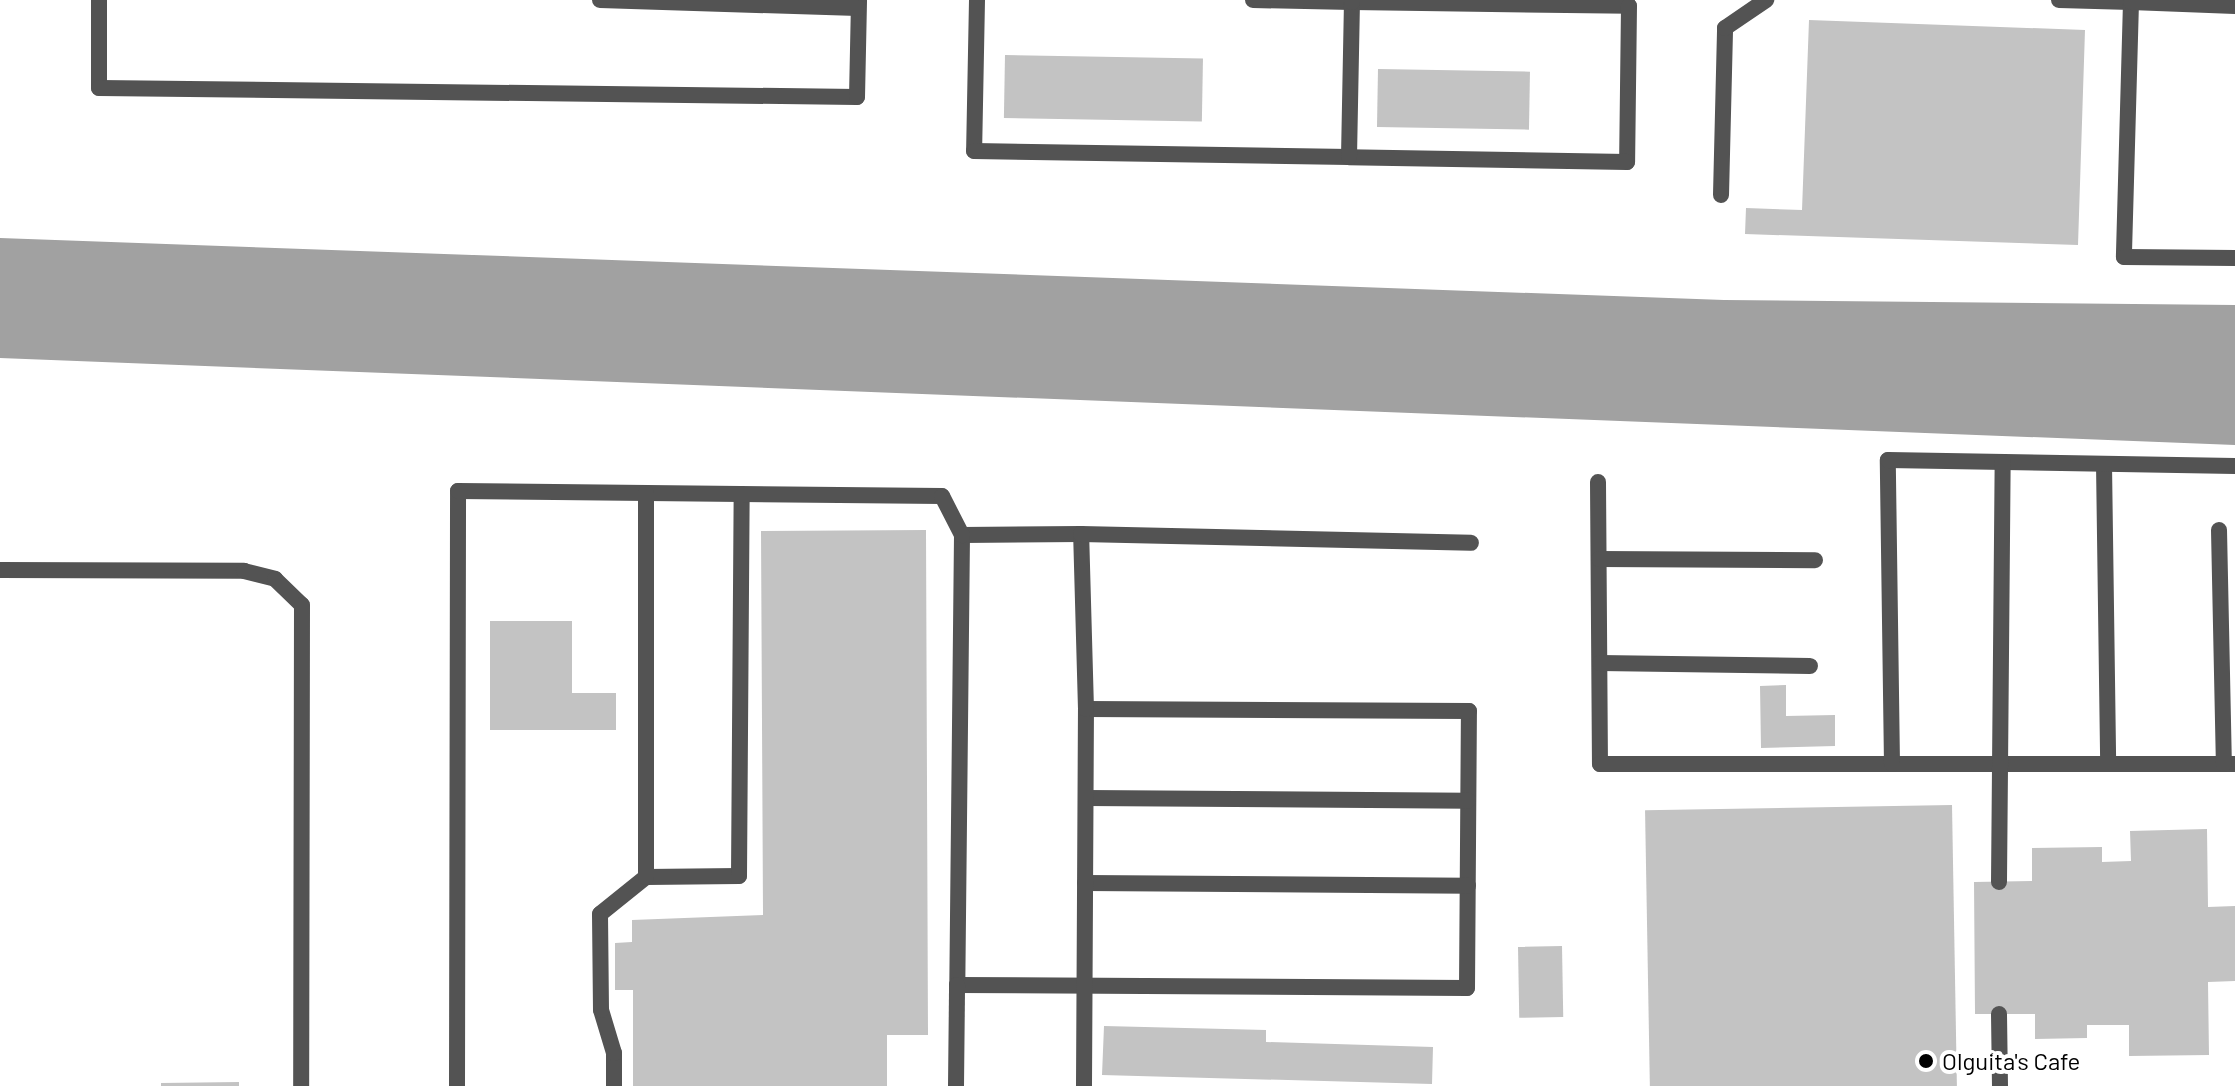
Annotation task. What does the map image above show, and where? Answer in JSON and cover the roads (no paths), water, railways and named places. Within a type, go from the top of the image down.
[{"type":"lane","points":[[99,0],[99,88],[857,97],[858,4],[600,0]]},
{"type":"lane","points":[[977,0],[974,151],[1627,162],[1629,6],[1253,0]]},
{"type":"lane","points":[[1721,195],[1725,28],[1766,0]]},
{"type":"lane","points":[[2059,0],[2235,6]]},
{"type":"lane","points":[[1349,157],[1352,1]]},
{"type":"lane","points":[[2131,2],[2124,257],[2235,258]]},
{"type":"lane","points":[[1892,764],[1888,460],[2235,466]]},
{"type":"lane","points":[[1999,882],[2003,763],[2003,462]]},
{"type":"lane","points":[[2104,464],[2108,764]]},
{"type":"lane","points":[[1598,482],[1600,764],[2229,764],[2219,530]]},
{"type":"lane","points":[[457,1086],[458,491],[942,496],[962,535],[956,1086]]},
{"type":"lane","points":[[646,493],[646,877]]},
{"type":"lane","points":[[614,1086],[614,1053],[601,1010],[600,914],[646,877],[739,876],[742,494]]},
{"type":"lane","points":[[962,535],[1081,534],[1471,543]]},
{"type":"lane","points":[[1081,534],[1086,709],[1084,1086]]},
{"type":"lane","points":[[1599,559],[1815,560]]},
{"type":"lane","points":[[0,570],[244,571],[275,579],[302,605],[301,1086]]},
{"type":"lane","points":[[1600,663],[1810,666]]},
{"type":"lane","points":[[957,985],[1467,988],[1469,711],[1086,709]]},
{"type":"lane","points":[[1086,798],[1468,801]]},
{"type":"lane","points":[[1085,883],[1468,886]]},
{"type":"lane","points":[[1999,1014],[2000,1086]]},
{"type":"place","name":"Olguita's Cafe","points":[[1926,1061]]}]
